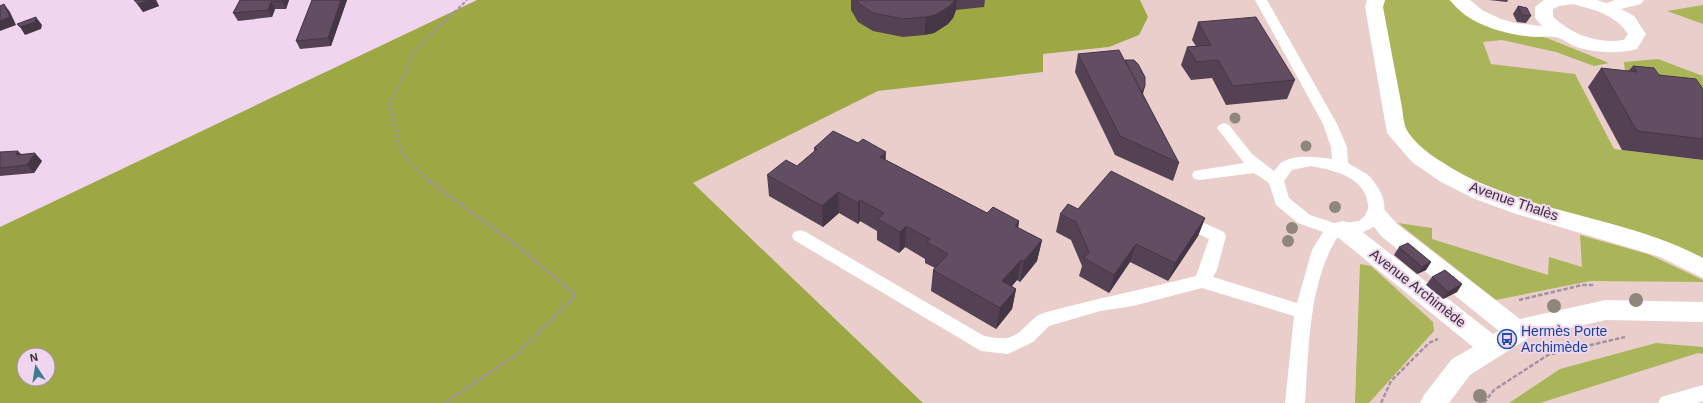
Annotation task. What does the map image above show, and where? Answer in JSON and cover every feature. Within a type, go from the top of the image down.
[{"type":"street","name":"Avenue Thalès","points":[[1376,0],[1374,7],[1397,133],[1406,146],[1443,174],[1492,196],[1669,252],[1703,269]]},
{"type":"street","points":[[1459,0],[1476,14],[1505,25],[1540,33],[1557,31]]},
{"type":"street","points":[[1569,0],[1555,0],[1544,7],[1544,18],[1557,31],[1582,43],[1609,48],[1630,44],[1637,34],[1628,20],[1606,8],[1577,0]]},
{"type":"street","points":[[1606,8],[1635,0]]},
{"type":"street","name":"Avenue Archimède","points":[[1376,215],[1389,230],[1518,332]]},
{"type":"street","name":"Avenue Archimède","points":[[1339,229],[1414,284],[1492,348]]},
{"type":"street","points":[[1433,403],[1462,367],[1524,328],[1606,310],[1703,312]]},
{"type":"lane","points":[[1261,0],[1330,124],[1339,147],[1340,166]]},
{"type":"lane","points":[[1224,128],[1242,154],[1256,167],[1276,180],[1282,200],[1304,219],[1339,229],[1364,226],[1376,215],[1378,201],[1365,181],[1340,166],[1311,161],[1287,166],[1276,180]]},
{"type":"lane","points":[[1200,175],[1256,167]]},
{"type":"lane","points":[[1170,213],[1218,236],[1208,270],[1202,281]]},
{"type":"lane","points":[[1295,403],[1303,312],[1320,250],[1339,229]]},
{"type":"lane","points":[[800,236],[981,343],[1008,346],[1027,337],[1043,320],[1100,304],[1133,299],[1202,281],[1303,312]]},
{"type":"lane","points":[[1668,403],[1703,393]]},
{"type":"path","points":[[444,403],[516,355],[576,295],[516,245],[431,183],[402,154],[390,106],[414,51],[467,0]]},
{"type":"path","points":[[1484,403],[1494,390],[1548,356],[1633,335]]},
{"type":"shaded area","points":[[1140,0],[1703,0],[1703,403],[923,403],[693,183],[878,91],[1042,72],[1042,54],[1109,47],[1147,17]]},
{"type":"green space","points":[[477,0],[1140,0],[1148,17],[1139,35],[1109,47],[1043,54],[1043,72],[878,91],[693,183],[923,403],[0,403],[0,227]]},
{"type":"green space","points":[[1385,0],[1449,0],[1461,10],[1493,25],[1547,38],[1609,63],[1594,66],[1556,52],[1502,40],[1483,42],[1491,64],[1575,74],[1614,149],[1703,160],[1703,265],[1535,204],[1436,166],[1407,139],[1382,10]]},
{"type":"green space","points":[[1703,5],[1703,24],[1667,11]]},
{"type":"green space","points":[[1658,59],[1703,76],[1703,121],[1665,81],[1651,71],[1625,71],[1624,62]]},
{"type":"green space","points":[[1398,223],[1432,228],[1432,239],[1548,275],[1549,257],[1582,267],[1580,235],[1648,254],[1703,280],[1703,282],[1590,281],[1496,300]]},
{"type":"green space","points":[[1360,264],[1371,266],[1433,322],[1434,331],[1369,403],[1355,403]]},
{"type":"green space","points":[[1656,343],[1703,347],[1703,354],[1698,353],[1540,403],[1509,403],[1560,369]]},
{"type":"building","points":[[134,0],[149,0],[138,4]]},
{"type":"building","points":[[240,0],[282,1],[271,2],[268,10],[233,13]]},
{"type":"building","points":[[312,0],[341,0],[328,38],[296,41]]},
{"type":"building","points":[[856,0],[955,0],[950,6],[935,15],[904,19],[873,13],[859,4]]},
{"type":"building","points":[[4,4],[10,17],[0,21],[0,6]]},
{"type":"building","points":[[1518,6],[1527,8],[1531,16],[1522,15]]},
{"type":"building","points":[[36,17],[35,22],[20,27],[17,24]]},
{"type":"building","points":[[1256,17],[1295,80],[1233,86],[1218,60],[1197,62],[1187,47],[1211,45],[1198,22]]},
{"type":"building","points":[[1119,50],[1179,163],[1120,136],[1078,54]]},
{"type":"building","points":[[1125,60],[1134,60],[1145,77],[1145,86],[1142,92]]},
{"type":"building","points":[[1633,66],[1654,68],[1659,75],[1696,79],[1703,89],[1703,139],[1637,131],[1601,68],[1637,72]]},
{"type":"building","points":[[833,131],[858,143],[863,139],[886,152],[880,157],[987,213],[993,207],[1019,221],[1015,226],[1042,240],[1024,261],[1021,260],[1002,281],[1016,289],[1000,308],[933,270],[948,254],[927,242],[930,239],[906,226],[900,232],[878,219],[884,213],[860,200],[858,203],[838,192],[822,206],[767,175],[786,160],[797,166],[817,149],[814,148]]},
{"type":"building","points":[[18,151],[16,155],[35,153],[27,165],[0,168],[0,152]]},
{"type":"building","points":[[1111,171],[1205,218],[1175,263],[1136,244],[1114,275],[1084,258],[1089,252],[1076,222],[1060,214],[1068,204],[1078,209]]},
{"type":"building","points":[[1408,243],[1431,262],[1422,267],[1399,247]]},
{"type":"building","points":[[1445,270],[1462,284],[1448,292],[1432,277]]},
{"type":"place","name":"Hermès Porte Archimède","points":[[1507,339]]}]
